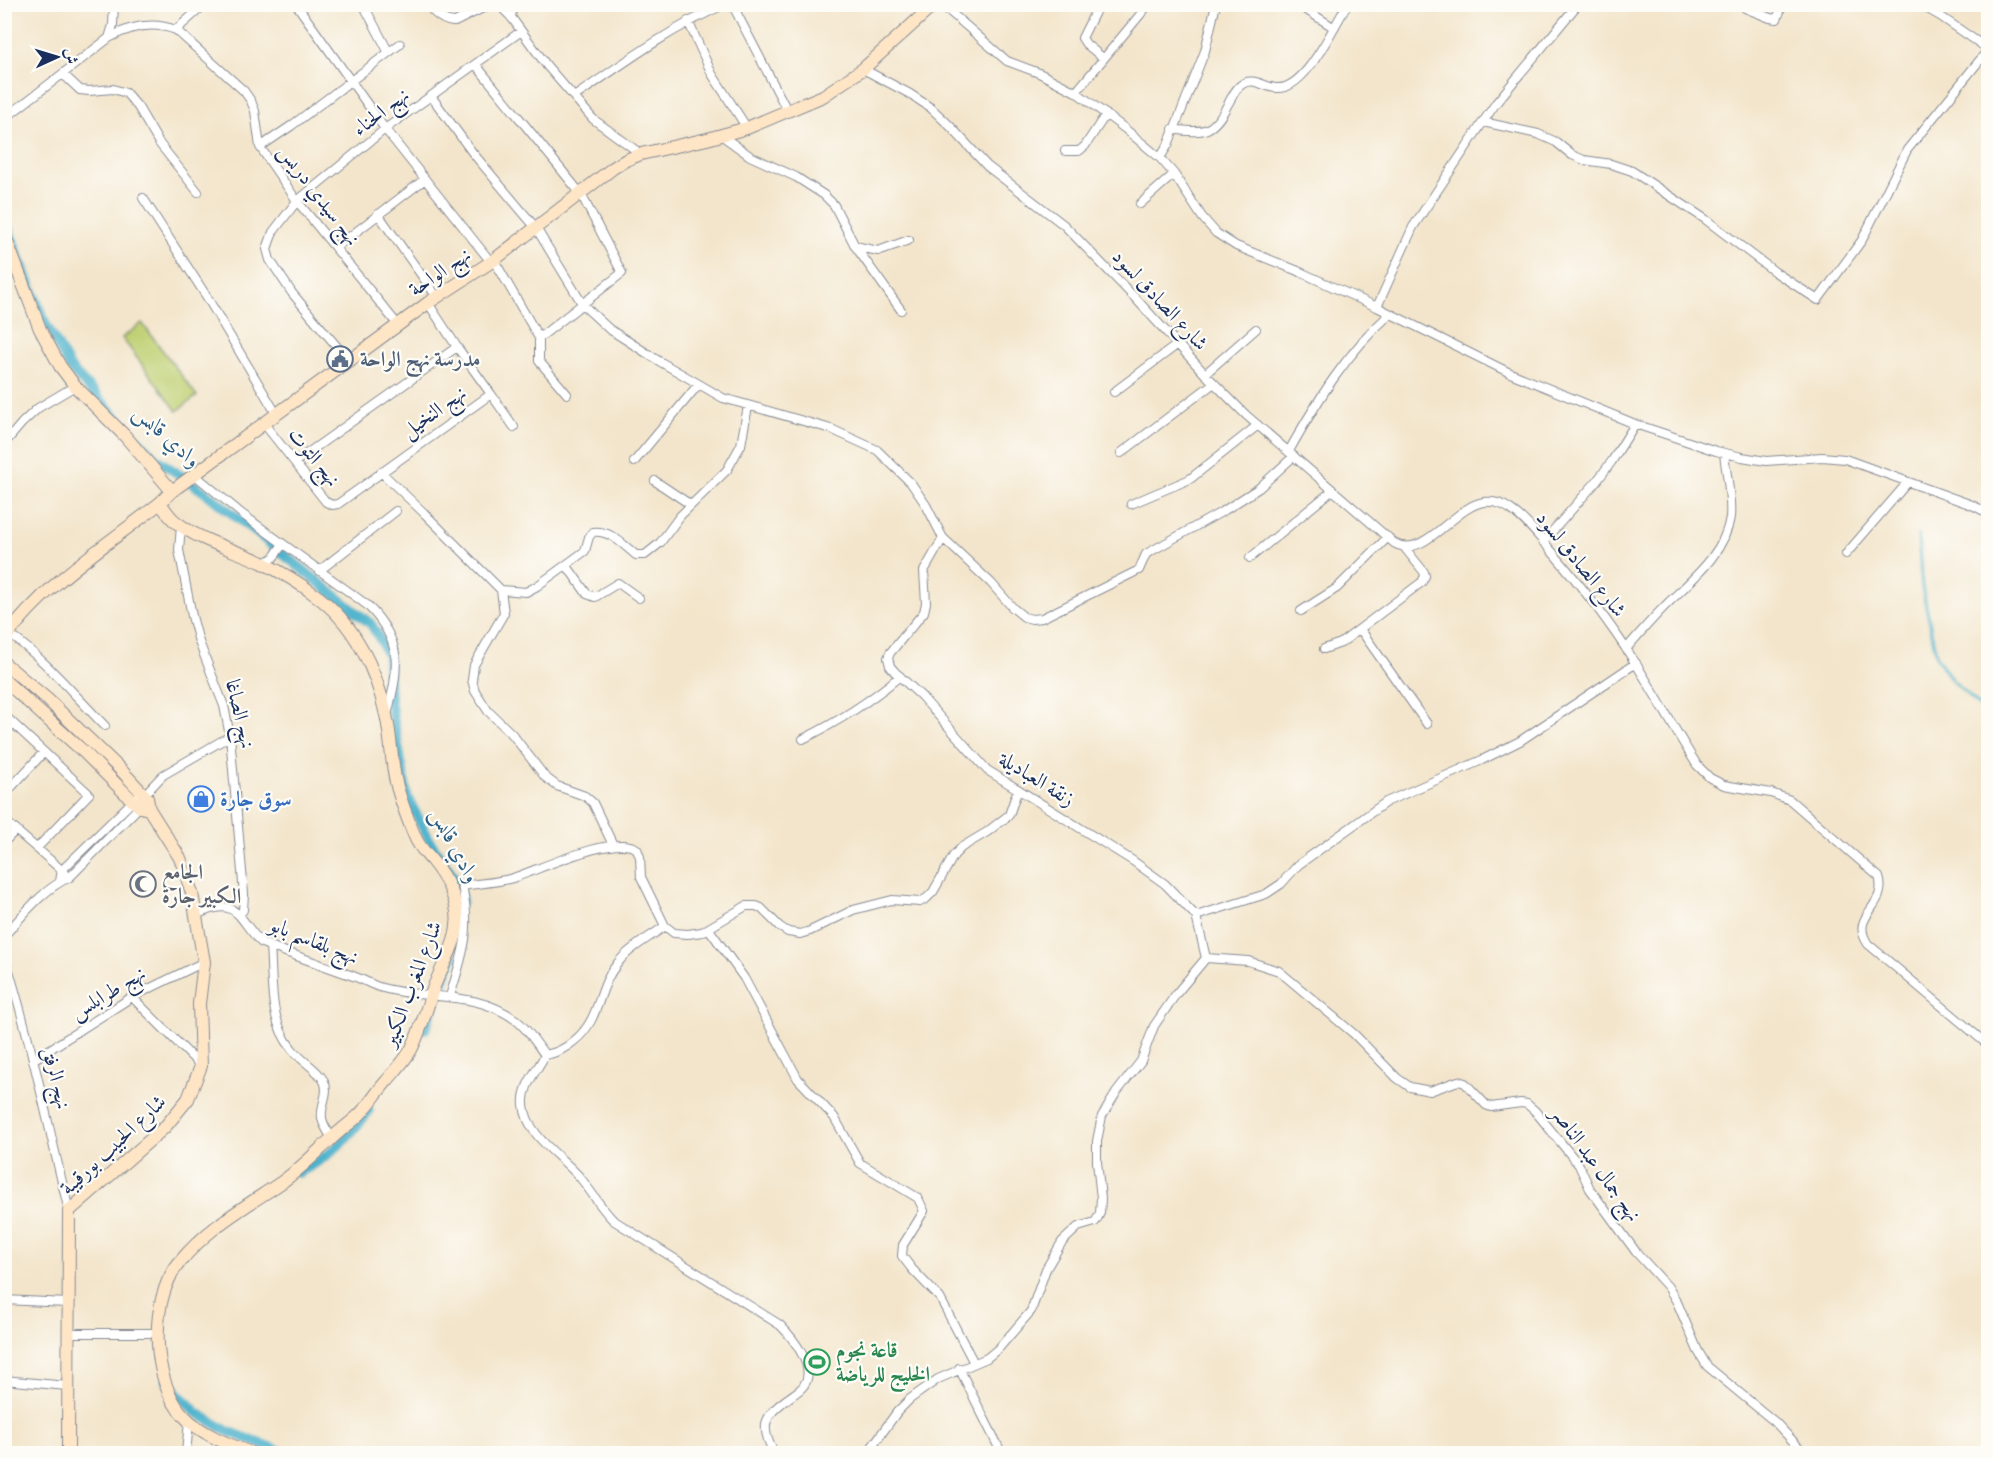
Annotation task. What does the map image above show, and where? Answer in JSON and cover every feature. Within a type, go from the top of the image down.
[{"type":"street","points":[[109,38],[113,25],[114,4]]},
{"type":"street","points":[[4,119],[64,75],[109,38],[120,32],[143,26],[176,30],[204,4]]},
{"type":"street","points":[[296,4],[385,129],[492,261],[539,338],[539,361],[567,394]]},
{"type":"street","points":[[363,4],[388,51]]},
{"type":"street","points":[[426,4],[439,16],[451,22],[460,20],[491,4]]},
{"type":"street","points":[[498,4],[593,119],[641,154]]},
{"type":"street","points":[[511,17],[513,4]]},
{"type":"street","points":[[574,97],[654,41],[688,21],[725,4]]},
{"type":"street","points":[[732,4],[788,112]]},
{"type":"street","name":"نهج الواحة","points":[[7,637],[28,612],[73,570],[160,503],[172,491],[398,325],[492,261],[626,160],[641,154],[747,128],[823,96],[863,69],[935,4]]},
{"type":"street","points":[[940,4],[1007,62],[1039,73],[1076,92],[1160,158],[1174,174],[1202,217],[1226,241],[1377,307],[1508,372],[1635,424],[1724,453],[1766,461],[1836,458],[1858,462],[1989,513]]},
{"type":"street","points":[[1096,4],[1095,12],[1082,38],[1103,58]]},
{"type":"street","points":[[1076,92],[1149,4]]},
{"type":"street","points":[[1160,158],[1205,51],[1216,4]]},
{"type":"street","points":[[1297,4],[1334,27]]},
{"type":"street","points":[[1173,129],[1203,132],[1211,128],[1234,93],[1242,84],[1250,81],[1276,88],[1289,86],[1302,76],[1314,60],[1348,4]]},
{"type":"street","points":[[1377,307],[1413,227],[1496,104],[1578,4]]},
{"type":"street","points":[[1745,8],[1770,18],[1777,18],[1784,4]]},
{"type":"street","points":[[1483,122],[1538,134],[1556,142],[1572,155],[1584,160],[1611,164],[1632,171],[1696,213],[1775,272],[1818,300],[1862,240],[1906,150],[1989,49],[1919,4]]},
{"type":"street","points":[[688,21],[712,74],[747,128]]},
{"type":"street","name":"نهج سيدي دريس","points":[[176,30],[244,91],[255,111],[260,147],[297,201],[398,325]]},
{"type":"street","name":"نهج الحناء","points":[[350,361],[292,293],[270,260],[267,249],[273,232],[297,201],[385,129],[520,32]]},
{"type":"street","points":[[260,147],[400,44]]},
{"type":"street","points":[[476,65],[581,194],[622,271],[621,276],[539,338]]},
{"type":"street","name":"شارع الصادق لسود","points":[[863,69],[931,108],[951,126],[987,166],[1064,225],[1214,383],[1258,425],[1400,546],[1424,542],[1471,507],[1483,502],[1492,501],[1511,509],[1570,572],[1626,649],[1697,765],[1710,778],[1733,788],[1771,793],[1790,800],[1879,877],[1882,885],[1881,893],[1864,920],[1861,928],[1862,935],[1868,944],[1989,1045]]},
{"type":"street","points":[[64,75],[80,90],[113,88],[126,93],[138,107],[159,143],[198,192]]},
{"type":"street","points":[[431,96],[472,152],[536,228],[583,305],[609,328],[698,385],[723,398],[831,429],[877,450],[912,483],[943,538],[1018,612],[1032,619],[1042,618],[1139,570],[1146,554],[1225,510],[1259,488],[1291,453],[1307,418],[1334,377],[1360,343],[1390,314]]},
{"type":"street","points":[[1065,152],[1080,151],[1106,114]]},
{"type":"street","points":[[721,135],[750,156],[796,177],[824,195],[834,205],[855,246],[901,310]]},
{"type":"street","points":[[1140,204],[1174,174]]},
{"type":"street","points":[[335,248],[425,179]]},
{"type":"street","points":[[143,198],[205,294],[277,416]]},
{"type":"street","name":"نهج النخيل","points":[[338,504],[491,394],[457,347],[433,300],[378,214]]},
{"type":"street","points":[[4,234],[40,329],[60,366],[75,387],[125,436],[172,491]]},
{"type":"street","points":[[855,246],[878,251],[909,240]]},
{"type":"street","points":[[1205,374],[1256,329]]},
{"type":"street","points":[[1114,392],[1178,344]]},
{"type":"street","points":[[295,462],[457,347]]},
{"type":"street","points":[[1121,453],[1214,383]]},
{"type":"street","points":[[634,462],[698,385]]},
{"type":"street","points":[[4,444],[38,408],[75,387]]},
{"type":"street","points":[[491,394],[514,427]]},
{"type":"street","points":[[501,590],[526,592],[567,566],[585,551],[593,532],[598,531],[615,537],[636,555],[645,555],[660,543],[691,506],[715,484],[731,462],[741,445],[748,406]]},
{"type":"street","name":"نهج التوت","points":[[265,424],[326,502],[332,505],[338,504]]},
{"type":"street","points":[[1543,542],[1598,481],[1635,424]]},
{"type":"street","points":[[1131,504],[1190,479],[1258,425]]},
{"type":"street","points":[[1626,649],[1696,576],[1719,548],[1725,536],[1730,516],[1724,453]]},
{"type":"street","points":[[381,472],[501,590],[504,613],[499,626],[474,665],[472,680],[475,691],[545,777],[557,786],[585,796],[592,803],[613,845]]},
{"type":"street","points":[[195,475],[283,544],[367,605],[380,618],[393,644],[396,657],[395,682],[386,716]]},
{"type":"street","points":[[655,481],[691,506]]},
{"type":"street","points":[[1846,554],[1908,482]]},
{"type":"street","points":[[1250,558],[1333,489]]},
{"type":"street","name":"شارع المغرب الكبير","points":[[160,503],[181,526],[263,564],[315,595],[349,628],[374,676],[386,716],[395,775],[406,816],[419,846],[447,883],[458,915],[457,933],[412,1047],[399,1068],[360,1115],[299,1170],[223,1220],[178,1263],[162,1292],[158,1309],[157,1333],[162,1374],[177,1407],[189,1421],[217,1438],[254,1454]]},
{"type":"street","points":[[320,571],[396,511]]},
{"type":"street","name":"نهج الصاغا","points":[[181,526],[178,550],[192,616],[199,642],[224,706],[230,736],[234,822],[244,894],[243,910],[240,914]]},
{"type":"street","points":[[1301,611],[1336,588],[1388,537]]},
{"type":"street","name":"زنقة العباديلة","points":[[943,538],[924,571],[926,603],[924,612],[890,653],[888,658],[890,666],[921,696],[987,770],[1133,861],[1165,884],[1196,916]]},
{"type":"street","points":[[263,564],[273,558],[283,544]]},
{"type":"street","points":[[1324,649],[1341,643],[1422,582],[1424,572],[1404,547]]},
{"type":"street","points":[[567,566],[588,594],[595,597],[618,583],[639,598]]},
{"type":"street","points":[[1360,629],[1426,724]]},
{"type":"street","points":[[7,637],[24,644],[105,726]]},
{"type":"street","points":[[867,1454],[897,1412],[910,1399],[938,1379],[959,1368],[987,1358],[999,1348],[1031,1311],[1046,1269],[1062,1242],[1078,1227],[1095,1222],[1097,1219],[1101,1198],[1096,1162],[1096,1141],[1102,1116],[1116,1093],[1141,1061],[1154,1026],[1176,994],[1206,958],[1196,916],[1266,894],[1281,884],[1298,865],[1386,802],[1520,741],[1636,663]]},
{"type":"street","name":"شارع الحبيب بورقيبة","points":[[6,666],[121,770],[142,801],[180,858],[192,893],[204,962],[200,1004],[201,1066],[188,1100],[172,1120],[69,1211],[68,1454]]},
{"type":"street","points":[[803,739],[835,723],[870,701],[900,676]]},
{"type":"street","name":"شارع الحبيب بورقيبة","points":[[4,680],[142,801]]},
{"type":"street","points":[[4,716],[89,794],[37,848]]},
{"type":"street","points":[[4,936],[60,881],[70,877],[142,801],[163,775],[230,736]]},
{"type":"street","points":[[4,795],[44,752]]},
{"type":"street","points":[[450,996],[460,963],[468,921],[462,886],[512,878],[588,851],[613,845],[628,845],[637,849],[640,857],[641,877],[665,926],[674,933],[688,934],[709,929],[746,906],[761,908],[780,927],[788,932],[800,934],[853,910],[892,900],[920,902],[933,892],[954,855],[962,847],[1009,815],[1018,789]]},
{"type":"street","points":[[60,881],[62,870],[142,801]]},
{"type":"street","points":[[4,820],[70,877]]},
{"type":"street","points":[[4,842],[15,830]]},
{"type":"street","points":[[196,915],[220,908],[227,908],[240,914]]},
{"type":"street","name":"نهج بلقاسم بابو","points":[[240,914],[262,944],[378,987],[431,996],[450,996],[503,1012],[528,1032],[545,1055]]},
{"type":"street","points":[[665,926],[617,964],[602,992],[591,1023],[582,1035],[557,1053],[545,1055],[526,1087],[524,1104],[527,1118],[549,1147],[582,1180],[598,1205],[613,1220],[780,1324],[794,1339],[807,1369],[807,1381],[801,1389],[773,1410],[766,1421],[765,1433],[775,1454]]},
{"type":"street","points":[[709,929],[744,978],[798,1079],[834,1117],[860,1162],[869,1170],[907,1190],[922,1203],[924,1211],[903,1245],[902,1256],[940,1298],[974,1363]]},
{"type":"street","points":[[270,946],[274,1006],[278,1027],[293,1051],[323,1079],[326,1087],[322,1120],[332,1138]]},
{"type":"street","name":"نهج الرفق","points":[[4,955],[16,990],[69,1211]]},
{"type":"street","name":"نهج جمال عبد الناصر","points":[[1206,958],[1248,961],[1279,971],[1354,1034],[1397,1078],[1410,1087],[1430,1091],[1458,1081],[1465,1083],[1486,1105],[1491,1107],[1527,1104],[1552,1130],[1579,1165],[1590,1189],[1636,1252],[1668,1287],[1707,1366],[1775,1422],[1804,1454]]},
{"type":"street","name":"نهج طرابلس","points":[[33,1060],[132,997],[204,962]]},
{"type":"street","points":[[132,997],[201,1066]]},
{"type":"street","points":[[4,1300],[68,1303]]},
{"type":"street","points":[[67,1333],[157,1333]]},
{"type":"street","points":[[959,1368],[1002,1454]]},
{"type":"street","points":[[4,1380],[67,1386]]},
{"type":"street","points":[[186,1454],[189,1421]]},
{"type":"green space","points":[[142,323],[197,396],[177,411],[122,338]]},
{"type":"waterway","name":"وادي قابس","points":[[4,218],[46,325],[71,369],[154,457],[210,496],[371,624],[388,656],[390,701],[407,796],[429,840],[455,878],[462,901]]},
{"type":"waterway","points":[[1918,535],[1922,587],[1937,658],[1952,680],[1988,714]]},
{"type":"waterway","name":"وادي قابس","points":[[425,1029],[453,957]]},
{"type":"waterway","name":"وادي قابس","points":[[298,1173],[320,1160],[337,1146],[369,1111]]},
{"type":"waterway","name":"وادي قابس","points":[[167,1381],[196,1412],[227,1431],[288,1454]]},
{"type":"place","name":"مدرسة نهج الواحة","points":[[340,359]]},
{"type":"place","name":"سوق جارة","points":[[201,799]]},
{"type":"place","name":"الجامع الكبير جارة","points":[[143,884]]},
{"type":"place","name":"قاعة نجوم الخليج للرياضة","points":[[817,1362]]}]
